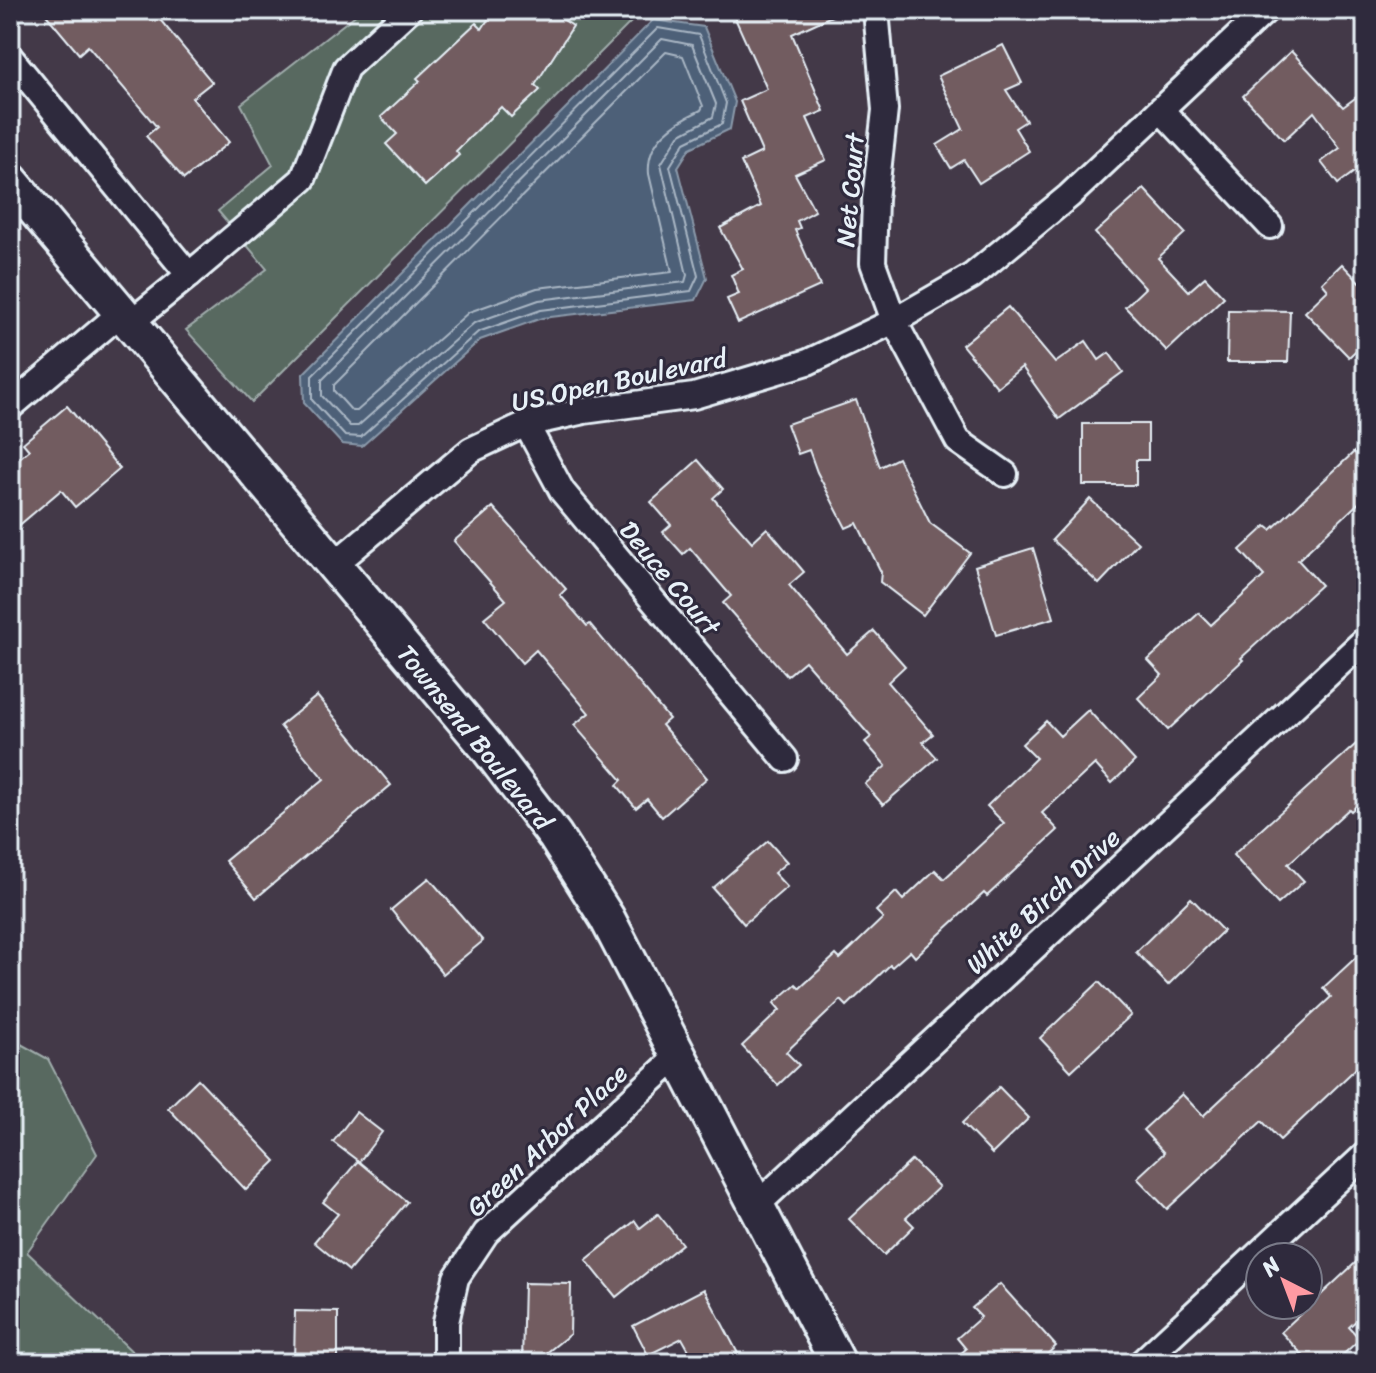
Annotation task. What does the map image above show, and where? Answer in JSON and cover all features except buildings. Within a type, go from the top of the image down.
[{"type":"street","points":[[10,407],[125,318],[189,275],[303,179],[346,68],[409,10]]},
{"type":"street","name":"Net Court","points":[[876,10],[885,110],[875,199],[873,263],[894,321],[958,441],[1005,474]]},
{"type":"street","name":"US Open Boulevard","points":[[335,564],[471,450],[526,424],[584,411],[694,396],[808,362],[894,321],[972,276],[1069,196],[1266,10]]},
{"type":"street","points":[[10,57],[189,275]]},
{"type":"street","points":[[1161,110],[1270,226]]},
{"type":"street","name":"Townsend Boulevard","points":[[10,180],[335,564],[487,747],[555,836],[607,918],[838,1363]]},
{"type":"street","name":"Deuce Court","points":[[526,424],[562,491],[785,759]]},
{"type":"street","name":"White Birch Drive","points":[[757,1205],[1366,639]]},
{"type":"street","name":"Green Arbor Place","points":[[446,1363],[446,1322],[456,1278],[486,1233],[678,1056]]},
{"type":"street","points":[[1141,1363],[1366,1154]]},
{"type":"green space","points":[[362,10],[643,10],[252,402],[186,330],[267,269],[218,211],[273,165],[241,104]]},
{"type":"green space","points":[[10,1038],[48,1059],[97,1154],[27,1252],[140,1359],[166,1363],[10,1363]]},
{"type":"water","points":[[653,20],[704,27],[735,102],[730,129],[690,148],[678,167],[707,278],[696,300],[542,318],[480,340],[362,446],[342,444],[304,403],[303,374]]}]
